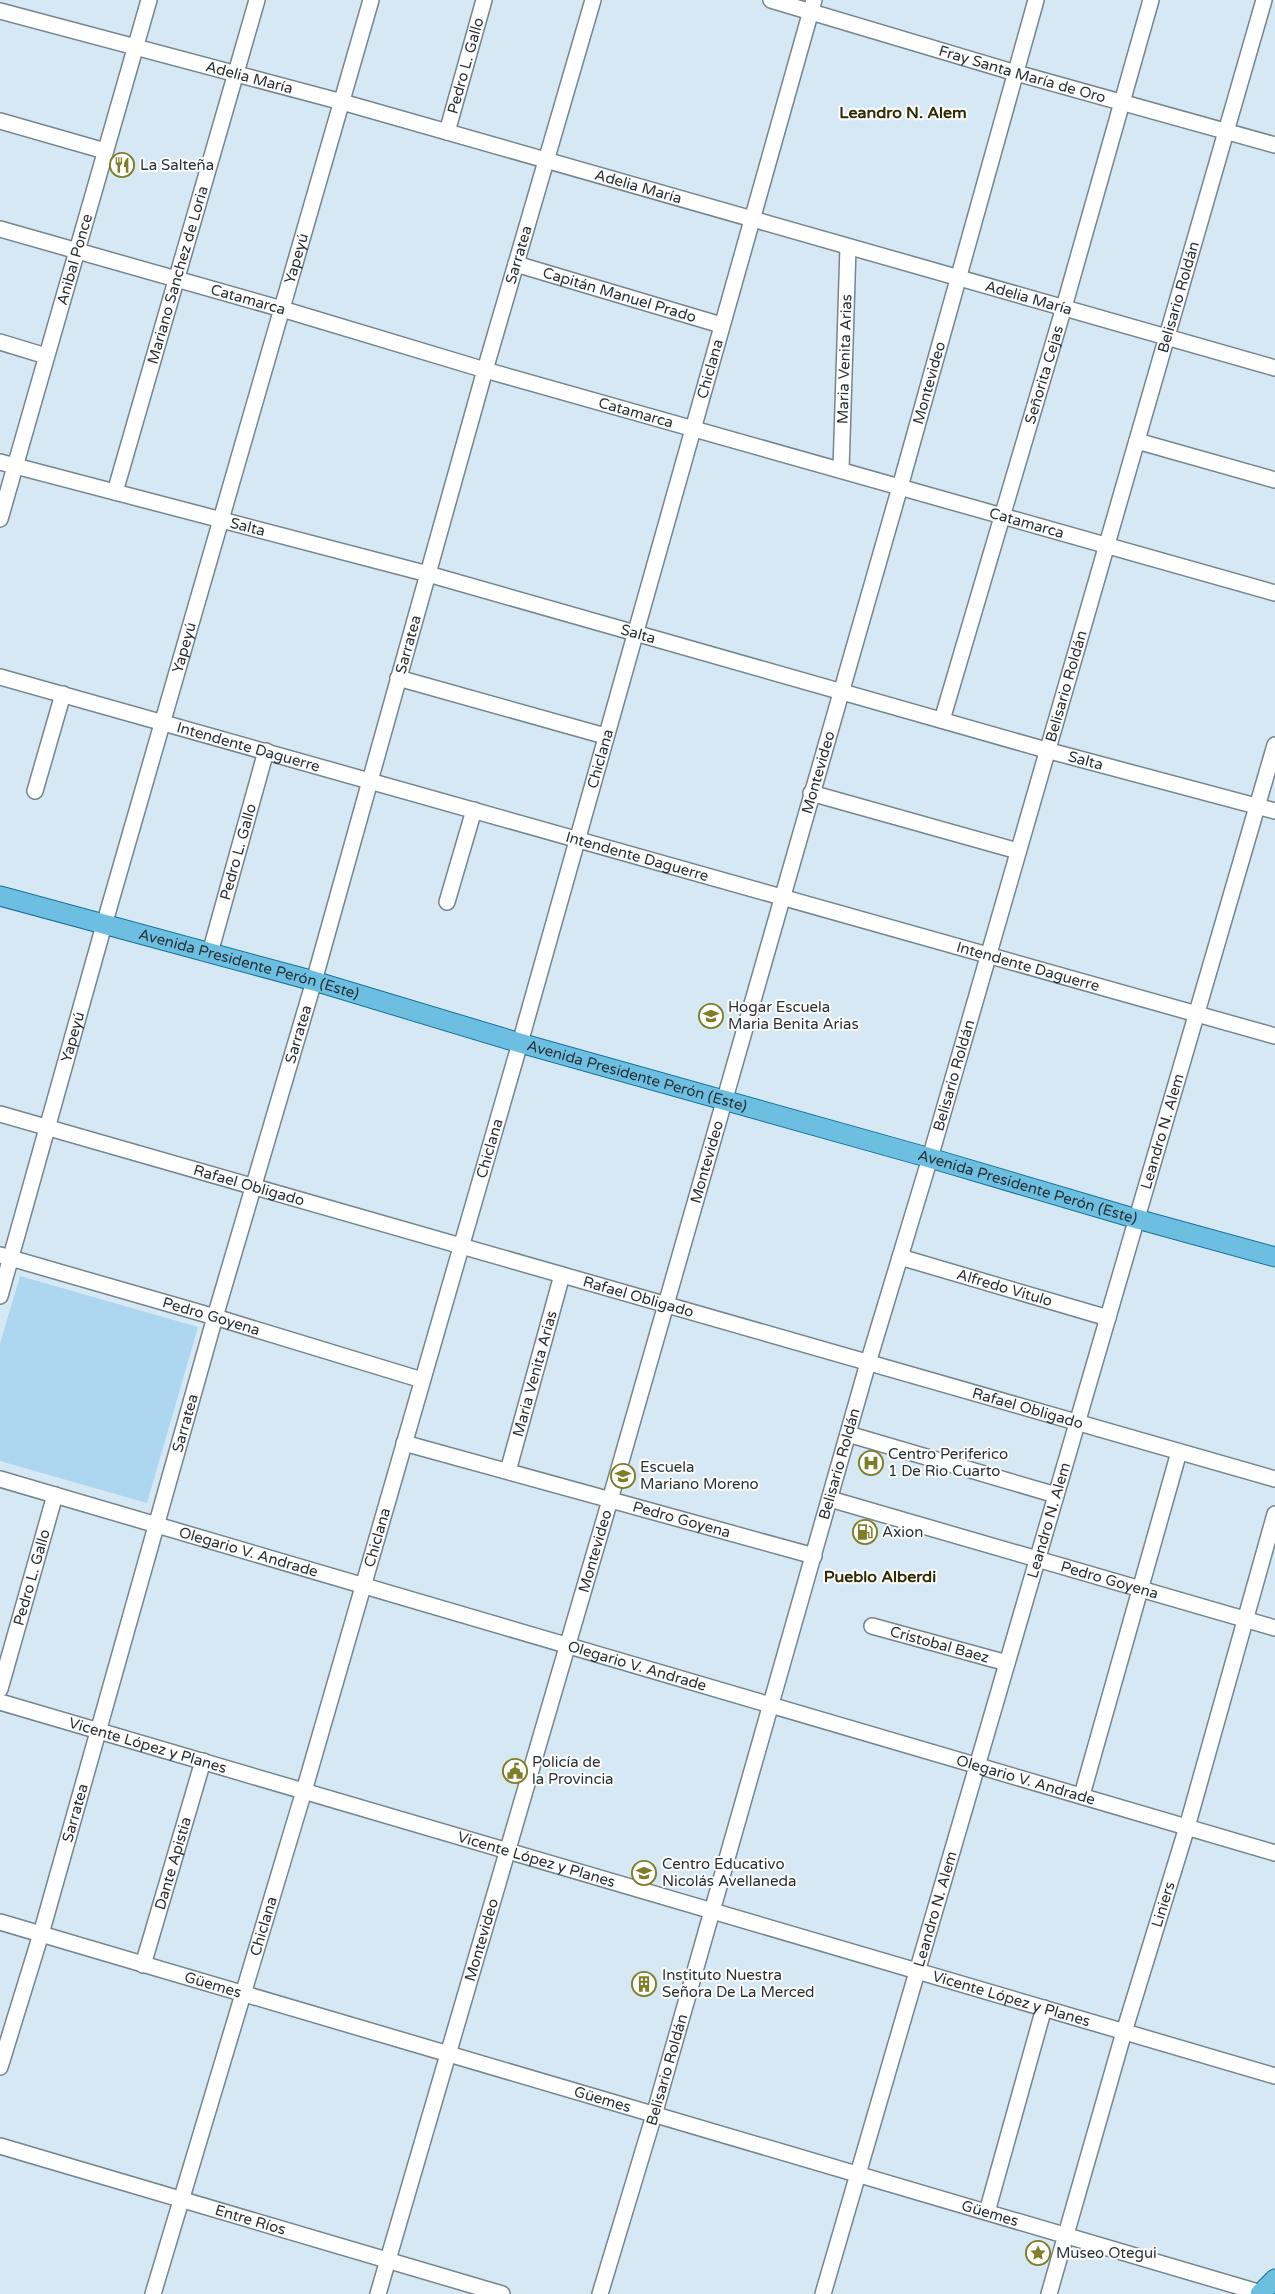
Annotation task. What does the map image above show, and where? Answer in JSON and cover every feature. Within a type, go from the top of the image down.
[{"type":"main road","name":"Avenida Presidente Perón (Este)","points":[[0,896],[314,981],[520,1043],[1275,1257]]},
{"type":"main road","points":[[1261,2293],[1275,2279]]},
{"type":"street","name":"Anibal Ponce","points":[[0,519],[149,0]]},
{"type":"street","name":"Mariano Sanchez de Loria","points":[[115,492],[258,0]]},
{"type":"street","name":"Yapeyú","points":[[0,1296],[5,1256],[48,1128],[104,925],[371,0]]},
{"type":"street","name":"Pedro L. Gallo","points":[[447,132],[484,0]]},
{"type":"street","name":"Sarratea","points":[[0,2067],[41,1934],[215,1317],[314,981],[485,370],[592,0]]},
{"type":"street","name":"Fray Santa María de Oro","points":[[771,0],[812,6],[1016,74],[1123,102],[1275,146]]},
{"type":"street","name":"Montevideo","points":[[378,2294],[610,1500],[781,897],[900,487],[1036,0]]},
{"type":"street","name":"Señorita Cejas","points":[[942,720],[1064,307],[1151,0]]},
{"type":"street","name":"Belisario Roldán","points":[[600,2294],[654,2116],[868,1363],[930,1158],[1046,750],[1264,0]]},
{"type":"street","name":"Chiclana","points":[[153,2294],[304,1791],[520,1043],[634,632],[812,6]]},
{"type":"street","name":"Adelia María","points":[[0,11],[342,102],[958,279],[1064,307],[1167,339],[1274,364]]},
{"type":"street","points":[[0,121],[105,151]]},
{"type":"street","name":"Catamarca","points":[[0,229],[282,309],[485,370],[1275,593]]},
{"type":"street","name":"Maria Venita Arias","points":[[841,470],[848,247]]},
{"type":"street","name":"Capitán Manuel Prado","points":[[516,264],[721,325]]},
{"type":"street","points":[[0,342],[46,356]]},
{"type":"street","points":[[1137,441],[1275,480]]},
{"type":"street","name":"Salta","points":[[0,462],[428,574],[1046,750],[1275,811]]},
{"type":"street","name":"Intendente Daguerre","points":[[0,677],[1275,1036]]},
{"type":"street","points":[[398,678],[605,736]]},
{"type":"street","points":[[36,790],[63,694]]},
{"type":"street","name":"Leandro N. Alem","points":[[822,2294],[1275,745]]},
{"type":"street","name":"Pedro L. Gallo","points":[[210,953],[266,752]]},
{"type":"street","points":[[811,793],[1018,850]]},
{"type":"street","points":[[447,902],[474,810]]},
{"type":"street","name":"Rafael Obligado","points":[[0,1114],[1275,1479]]},
{"type":"street","name":"Pedro Goyena","points":[[5,1256],[422,1380]]},
{"type":"street","name":"Alfredo Vitulo","points":[[900,1258],[1108,1318]]},
{"type":"street","name":"Maria Venita Arias","points":[[508,1471],[562,1275]]},
{"type":"street","points":[[848,1434],[1056,1495]]},
{"type":"street","name":"Pedro Goyena","points":[[404,1443],[814,1556]]},
{"type":"street","points":[[1082,1795],[1179,1452]]},
{"type":"street","name":"Olegario V. Andrade","points":[[0,1479],[157,1523],[567,1646],[1082,1795],[1275,1853]]},
{"type":"street","name":"Pedro L. Gallo","points":[[0,1689],[55,1495]]},
{"type":"street","name":"Pedro Goyena","points":[[830,1499],[1275,1628]]},
{"type":"street","name":"Liniers","points":[[1049,2294],[1124,2032],[1187,1827],[1275,1514]]},
{"type":"street","name":"Cristobal Baez","points":[[872,1626],[1006,1663]]},
{"type":"street","name":"Vicente López y Planes","points":[[0,1702],[1275,2076]]},
{"type":"street","name":"Dante Apistia","points":[[143,1965],[203,1761]]},
{"type":"street","name":"Güemes","points":[[0,1922],[654,2116],[1261,2293]]},
{"type":"street","points":[[987,2212],[1044,2008]]},
{"type":"street","name":"Entre Ríos","points":[[0,2146],[502,2294]]},
{"type":"shaded area","points":[[20,1276],[198,1327],[147,1503],[0,1461],[0,1344]]},
{"type":"place","name":"La Salteña","points":[[122,165]]},
{"type":"place","name":"Hogar Escuela Maria Benita Arias","points":[[711,1016]]},
{"type":"place","name":"Centro Periferico 1 De Rio Cuarto","points":[[871,1463]]},
{"type":"place","name":"Escuela Mariano Moreno","points":[[623,1476]]},
{"type":"place","name":"Axion","points":[[865,1532]]},
{"type":"place","name":"Policía de la Provincia","points":[[515,1771]]},
{"type":"place","name":"Centro Educativo Nicolás Avellaneda","points":[[644,1873]]},
{"type":"place","name":"Instituto Nuestra Señora De La Merced","points":[[644,1984]]},
{"type":"place","name":"Museo Otegui","points":[[1038,2253]]},
{"type":"district","name":"Leandro N. Alem","points":[[903,112]]},
{"type":"district","name":"Pueblo Alberdi","points":[[880,1576]]}]
